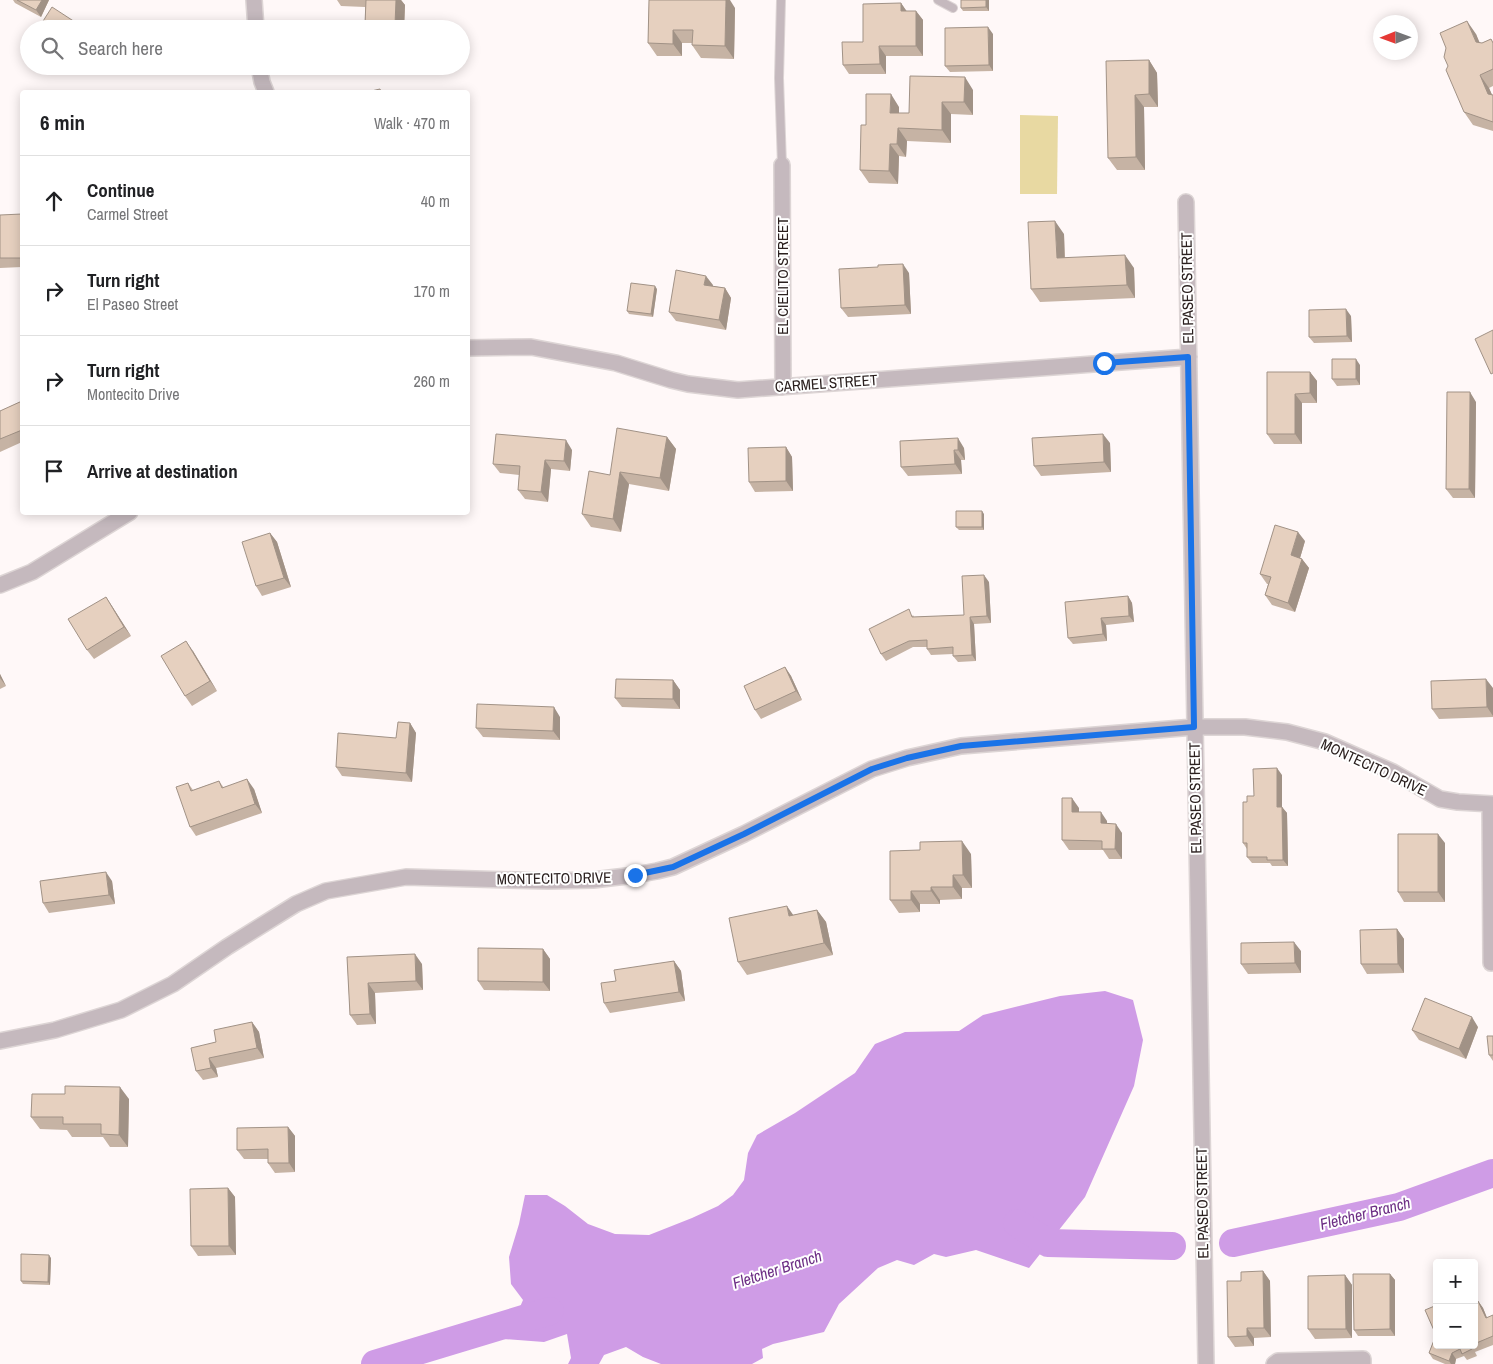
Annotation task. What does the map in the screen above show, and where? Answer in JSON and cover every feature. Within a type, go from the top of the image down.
[{"type":"street","points":[[254,0],[255,20]]},
{"type":"street","points":[[261,75],[265,90]]},
{"type":"street","name":"EL CIELITO STREET","points":[[782,165],[783,387]]},
{"type":"street","name":"EL PASEO STREET","points":[[1186,202],[1206,1364]]},
{"type":"street","name":"CARMEL STREET","points":[[470,348],[531,347],[616,362],[688,384],[738,390],[1188,357]]},
{"type":"street","points":[[0,585],[32,572],[125,515]]},
{"type":"street","name":"MONTECITO DRIVE","points":[[0,1041],[55,1030],[121,1010],[173,984],[296,904],[326,891],[406,877],[550,881],[593,880],[635,875],[673,867],[744,834],[872,769],[907,758],[961,746],[1194,727],[1245,726],[1288,732],[1325,742],[1392,772],[1440,798],[1458,802],[1492,804]]},
{"type":"street","points":[[1490,963],[1492,804]]},
{"type":"street","points":[[1274,1364],[1278,1361],[1363,1359],[1363,1364]]},
{"type":"lane","points":[[781,0],[779,78],[782,165]]},
{"type":"lane","points":[[938,0],[953,8]]},
{"type":"shaded area","points":[[1020,115],[1058,116],[1057,194],[1020,194]]},
{"type":"water","points":[[1105,991],[1133,1000],[1143,1040],[1134,1086],[1085,1197],[1029,1268],[976,1250],[946,1257],[934,1254],[914,1265],[897,1260],[878,1268],[839,1304],[824,1332],[773,1344],[762,1349],[763,1358],[752,1364],[661,1364],[643,1357],[626,1347],[604,1355],[599,1364],[568,1364],[571,1358],[567,1334],[544,1342],[503,1339],[514,1321],[523,1300],[511,1284],[509,1257],[525,1195],[547,1195],[588,1224],[615,1234],[649,1235],[718,1206],[733,1195],[744,1180],[748,1153],[757,1135],[795,1113],[855,1073],[875,1044],[905,1032],[959,1031],[983,1015],[1060,996]]},
{"type":"building","points":[[17,0],[42,0],[36,10]]},
{"type":"building","points":[[366,0],[396,0],[395,20],[365,20]]},
{"type":"building","points":[[649,0],[726,0],[725,46],[692,45],[693,30],[673,30],[673,44],[648,43]]},
{"type":"building","points":[[961,0],[986,0],[986,7],[961,8]]},
{"type":"building","points":[[901,3],[901,11],[916,11],[916,46],[879,46],[880,64],[843,65],[842,42],[863,42],[863,4]]},
{"type":"building","points":[[52,7],[72,20],[44,20]]},
{"type":"building","points":[[1467,21],[1476,42],[1482,43],[1491,39],[1493,43],[1493,69],[1480,75],[1488,94],[1493,95],[1493,122],[1464,112],[1446,70],[1448,66],[1444,57],[1446,48],[1440,33]]},
{"type":"building","points":[[988,27],[989,65],[945,66],[945,28]]},
{"type":"building","points":[[1149,60],[1149,94],[1135,95],[1136,157],[1108,158],[1106,61]]},
{"type":"building","points":[[910,76],[965,77],[964,102],[942,102],[942,130],[898,128],[897,144],[890,144],[889,171],[860,170],[861,125],[866,125],[866,94],[891,94],[890,113],[909,113]]},
{"type":"building","points":[[20,214],[20,258],[0,258],[0,215]]},
{"type":"building","points":[[1055,221],[1057,258],[1125,255],[1127,285],[1031,289],[1028,222]]},
{"type":"building","points":[[903,264],[905,305],[841,308],[839,269]]},
{"type":"building","points":[[676,270],[706,276],[704,285],[725,288],[719,320],[669,312]]},
{"type":"building","points":[[631,283],[655,286],[651,314],[627,311]]},
{"type":"building","points":[[1346,309],[1347,336],[1309,337],[1309,310]]},
{"type":"building","points":[[1493,330],[1493,373],[1491,374],[1475,339]]},
{"type":"building","points":[[1332,359],[1356,359],[1356,379],[1332,379]]},
{"type":"building","points":[[1267,372],[1310,372],[1310,393],[1295,394],[1295,434],[1267,434]]},
{"type":"building","points":[[1447,392],[1470,392],[1469,489],[1446,489]]},
{"type":"building","points":[[20,402],[20,431],[0,439],[0,411]]},
{"type":"building","points":[[617,428],[667,437],[660,478],[620,472],[613,519],[582,514],[589,471],[610,475]]},
{"type":"building","points":[[496,434],[566,440],[564,461],[545,460],[541,492],[518,490],[520,466],[493,464]]},
{"type":"building","points":[[1103,434],[1104,462],[1034,466],[1032,438]]},
{"type":"building","points":[[958,438],[958,450],[954,450],[955,464],[901,467],[900,441]]},
{"type":"building","points":[[786,447],[786,481],[749,482],[748,448]]},
{"type":"building","points":[[956,511],[982,511],[982,527],[956,527]]},
{"type":"building","points":[[1275,525],[1298,532],[1291,555],[1302,559],[1288,603],[1265,595],[1271,577],[1260,574]]},
{"type":"building","points":[[270,533],[284,578],[256,586],[242,542]]},
{"type":"building","points":[[984,575],[987,616],[970,617],[972,655],[953,656],[953,647],[927,649],[927,640],[909,641],[881,654],[869,629],[909,609],[912,617],[964,615],[962,576]]},
{"type":"building","points":[[1128,596],[1129,616],[1101,618],[1103,634],[1068,638],[1065,602]]},
{"type":"building","points":[[106,597],[124,627],[87,650],[68,619]]},
{"type":"building","points":[[186,641],[210,681],[185,696],[161,656]]},
{"type":"building","points":[[785,667],[796,691],[755,710],[744,686]]},
{"type":"building","points":[[616,679],[673,680],[673,699],[615,698]]},
{"type":"building","points":[[1486,679],[1487,707],[1432,709],[1431,681]]},
{"type":"building","points":[[477,704],[554,707],[553,731],[476,728]]},
{"type":"building","points":[[398,722],[410,723],[406,773],[336,767],[338,733],[396,738]]},
{"type":"building","points":[[1277,768],[1277,807],[1282,807],[1283,860],[1267,860],[1267,857],[1247,857],[1247,843],[1243,843],[1243,802],[1247,802],[1247,796],[1254,796],[1253,769]]},
{"type":"building","points":[[247,779],[255,804],[190,827],[176,787],[188,783],[191,791],[219,781],[222,788]]},
{"type":"building","points":[[1062,798],[1072,798],[1072,812],[1101,812],[1101,823],[1116,824],[1115,849],[1102,849],[1102,841],[1062,840]]},
{"type":"building","points":[[1398,834],[1438,834],[1438,892],[1398,892]]},
{"type":"building","points":[[962,841],[963,875],[953,875],[953,887],[931,887],[931,891],[911,891],[911,900],[890,900],[890,851],[920,850],[920,842]]},
{"type":"building","points":[[106,872],[109,895],[43,903],[40,881]]},
{"type":"building","points":[[787,906],[789,916],[817,910],[824,943],[738,962],[729,918]]},
{"type":"building","points":[[1397,929],[1398,964],[1361,964],[1360,930]]},
{"type":"building","points":[[1294,942],[1295,963],[1241,964],[1241,943]]},
{"type":"building","points":[[478,948],[543,949],[543,982],[478,981]]},
{"type":"building","points":[[415,954],[416,981],[368,983],[370,1014],[350,1015],[347,957]]},
{"type":"building","points":[[674,961],[679,992],[604,1003],[601,983],[616,981],[614,970]]},
{"type":"building","points":[[1425,998],[1472,1017],[1459,1049],[1412,1030]]},
{"type":"building","points":[[252,1022],[257,1048],[209,1058],[211,1068],[196,1071],[191,1048],[216,1042],[214,1030]]},
{"type":"building","points":[[1487,1036],[1493,1036],[1493,1055],[1489,1055]]},
{"type":"building","points":[[65,1086],[120,1087],[119,1135],[101,1134],[101,1124],[63,1124],[63,1117],[31,1117],[32,1094],[65,1094]]},
{"type":"building","points":[[288,1127],[289,1163],[268,1163],[268,1149],[237,1150],[237,1128]]},
{"type":"building","points":[[228,1188],[229,1246],[191,1246],[190,1189]]},
{"type":"building","points":[[21,1254],[49,1255],[48,1282],[21,1281]]},
{"type":"building","points":[[1263,1271],[1264,1328],[1247,1328],[1247,1336],[1228,1337],[1227,1281],[1241,1281],[1241,1272]]},
{"type":"building","points":[[1353,1274],[1390,1274],[1390,1329],[1354,1330]]},
{"type":"building","points":[[1345,1275],[1346,1329],[1308,1329],[1308,1276]]},
{"type":"building","points":[[1478,1301],[1486,1318],[1493,1315],[1493,1336],[1478,1342]]},
{"type":"building","points":[[1433,1307],[1433,1328],[1425,1310]]},
{"type":"building","points":[[1433,1343],[1433,1349],[1460,1349],[1452,1353],[1449,1361],[1429,1353]]},
{"type":"building","points":[[1460,1349],[1472,1349],[1462,1354]]},
{"type":"waterway","name":"Fletcher Branch","points":[[1233,1243],[1399,1207],[1493,1173]]},
{"type":"waterway","name":"Fletcher Branch","points":[[1017,1223],[1048,1243],[1172,1246]]},
{"type":"waterway","name":"Fletcher Branch","points":[[375,1364],[550,1311]]},
{"type":"route","points":[[635,875],[673,867],[744,834],[872,769],[907,758],[961,746],[1194,727],[1188,357],[1104,363]]}]
